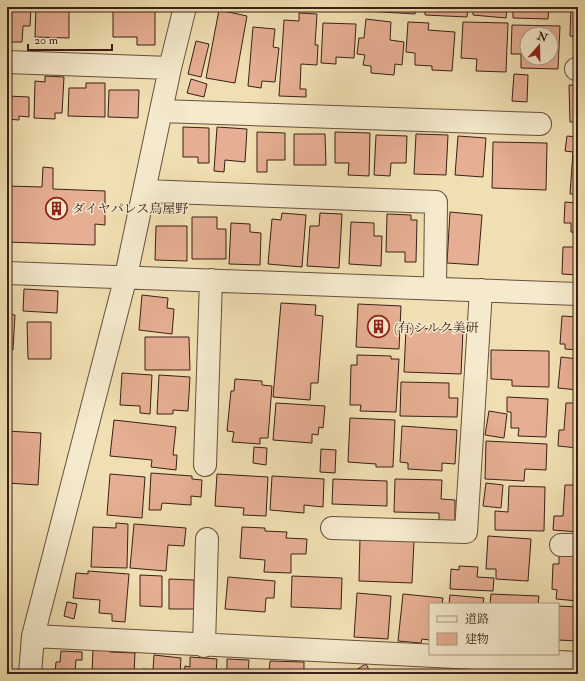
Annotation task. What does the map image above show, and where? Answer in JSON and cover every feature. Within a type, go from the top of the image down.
[{"type":"street","points":[[30,674],[33,636],[126,276],[170,68],[185,7]]},
{"type":"street","points":[[7,62],[170,68]]},
{"type":"street","points":[[161,111],[540,124]]},
{"type":"street","points":[[144,191],[436,202],[435,288]]},
{"type":"street","points":[[7,273],[126,276],[578,294]]},
{"type":"street","points":[[205,465],[211,280]]},
{"type":"street","points":[[332,528],[466,532],[481,290]]},
{"type":"street","points":[[204,646],[207,539]]},
{"type":"street","points":[[33,636],[204,646],[578,663]]},
{"type":"building","points":[[7,7],[31,7],[30,26],[23,26],[22,42],[7,42]]},
{"type":"building","points":[[36,7],[69,7],[69,38],[35,37]]},
{"type":"building","points":[[282,7],[312,7],[312,9]]},
{"type":"building","points":[[317,7],[351,7],[351,10],[317,9]]},
{"type":"building","points":[[367,7],[416,7],[415,14],[366,11]]},
{"type":"building","points":[[425,7],[468,7],[467,17],[425,15]]},
{"type":"building","points":[[473,7],[507,7],[506,18],[473,15]]},
{"type":"building","points":[[513,7],[549,7],[548,19],[513,18]]},
{"type":"building","points":[[571,7],[578,7],[578,46],[575,46],[575,37],[570,36]]},
{"type":"building","points":[[113,8],[155,8],[155,45],[137,45],[137,37],[113,37]]},
{"type":"building","points":[[219,10],[247,16],[235,83],[206,78]]},
{"type":"building","points":[[299,13],[317,14],[315,45],[318,45],[317,65],[301,64],[300,89],[306,89],[306,97],[279,96],[284,20],[299,21]]},
{"type":"building","points":[[366,19],[391,22],[390,40],[404,42],[402,65],[395,64],[394,75],[371,73],[371,66],[363,65],[365,55],[357,54],[359,38],[364,38]]},
{"type":"building","points":[[408,22],[429,23],[428,30],[455,32],[452,71],[432,70],[432,66],[415,65],[415,53],[406,52]]},
{"type":"building","points":[[463,22],[508,23],[506,72],[476,71],[477,59],[461,58]]},
{"type":"building","points":[[323,23],[356,24],[354,58],[336,57],[336,64],[321,63]]},
{"type":"building","points":[[512,25],[560,26],[559,48],[559,26],[519,26],[519,54],[511,54]]},
{"type":"building","points":[[253,27],[275,29],[273,47],[279,48],[275,82],[262,81],[261,88],[248,86]]},
{"type":"building","points":[[196,41],[209,44],[201,77],[188,74]]},
{"type":"building","points":[[521,66],[558,66],[558,69],[521,68]]},
{"type":"building","points":[[514,74],[528,75],[527,102],[512,101]]},
{"type":"building","points":[[45,76],[64,77],[62,113],[55,113],[55,119],[34,118],[35,81],[45,82]]},
{"type":"building","points":[[191,79],[207,84],[204,97],[187,93]]},
{"type":"building","points":[[86,83],[105,83],[105,117],[68,116],[69,88],[86,88]]},
{"type":"building","points":[[569,85],[578,85],[578,122],[570,122]]},
{"type":"building","points":[[109,90],[139,90],[138,118],[108,117]]},
{"type":"building","points":[[7,96],[29,97],[29,117],[19,116],[19,120],[7,119]]},
{"type":"building","points":[[183,127],[209,128],[209,163],[198,163],[198,157],[183,157]]},
{"type":"building","points":[[217,127],[247,129],[245,162],[225,160],[224,172],[214,171]]},
{"type":"building","points":[[257,132],[285,133],[285,160],[267,160],[267,172],[257,172]]},
{"type":"building","points":[[335,132],[370,133],[369,176],[348,175],[349,163],[335,163]]},
{"type":"building","points":[[294,134],[325,134],[326,165],[294,165]]},
{"type":"building","points":[[416,134],[448,135],[446,175],[414,174]]},
{"type":"building","points":[[376,135],[407,136],[406,163],[391,163],[390,176],[374,175]]},
{"type":"building","points":[[458,136],[486,138],[483,177],[455,175]]},
{"type":"building","points":[[567,136],[578,137],[578,194],[570,194],[573,152],[565,151]]},
{"type":"building","points":[[493,142],[547,143],[546,190],[492,188]]},
{"type":"building","name":"ダイヤパレス鳥屋野","points":[[43,167],[53,168],[53,189],[105,191],[105,225],[95,224],[95,245],[7,242],[7,186],[42,187]]},
{"type":"building","points":[[565,202],[578,203],[578,233],[571,232],[571,223],[564,223]]},
{"type":"building","points":[[450,212],[482,215],[478,265],[447,263]]},
{"type":"building","points":[[282,213],[306,215],[302,267],[268,264],[272,219],[281,220]]},
{"type":"building","points":[[320,213],[342,214],[339,268],[307,266],[310,226],[319,226]]},
{"type":"building","points":[[387,214],[411,215],[411,220],[417,220],[416,262],[405,262],[405,252],[386,252]]},
{"type":"building","points":[[192,217],[217,217],[217,229],[226,229],[226,259],[192,259]]},
{"type":"building","points":[[351,222],[374,223],[374,236],[382,236],[381,266],[349,264]]},
{"type":"building","points":[[231,223],[250,224],[250,232],[261,233],[260,265],[229,264]]},
{"type":"building","points":[[156,226],[187,226],[187,261],[155,260]]},
{"type":"building","points":[[563,247],[578,247],[578,275],[562,274]]},
{"type":"building","points":[[24,289],[58,291],[57,313],[23,311]]},
{"type":"building","points":[[142,295],[168,298],[167,308],[174,309],[172,334],[139,330]]},
{"type":"building","points":[[281,303],[316,305],[315,315],[323,316],[318,383],[311,383],[310,400],[273,397]]},
{"type":"building","name":"(有)シルク美研","points":[[358,304],[401,306],[399,349],[356,347]]},
{"type":"building","points":[[7,314],[15,315],[13,350],[7,349]]},
{"type":"building","points":[[562,316],[578,317],[578,350],[565,349],[565,344],[560,344]]},
{"type":"building","points":[[27,322],[51,322],[51,359],[28,359]]},
{"type":"building","points":[[406,328],[463,330],[461,374],[404,372]]},
{"type":"building","points":[[145,337],[189,337],[190,370],[145,370]]},
{"type":"building","points":[[491,350],[549,351],[549,387],[512,386],[512,380],[491,379]]},
{"type":"building","points":[[357,355],[391,356],[391,359],[399,359],[396,412],[360,411],[361,405],[350,405],[351,365],[357,365]]},
{"type":"building","points":[[561,357],[578,359],[578,390],[558,388]]},
{"type":"building","points":[[122,373],[152,375],[150,414],[140,413],[140,406],[120,405]]},
{"type":"building","points":[[159,375],[190,377],[188,411],[173,410],[173,414],[157,414]]},
{"type":"building","points":[[235,379],[262,381],[262,385],[272,386],[268,438],[260,438],[260,444],[232,442],[234,432],[227,431],[231,391],[234,391]]},
{"type":"building","points":[[401,382],[449,383],[449,398],[458,398],[457,417],[400,416]]},
{"type":"building","points":[[507,397],[548,399],[546,437],[518,436],[519,428],[511,428],[511,412],[507,412]]},
{"type":"building","points":[[276,403],[325,406],[323,428],[319,427],[318,435],[312,434],[312,443],[273,440]]},
{"type":"building","points":[[566,403],[578,403],[578,448],[558,446],[559,430],[564,430]]},
{"type":"building","points":[[489,411],[507,414],[504,438],[485,435]]},
{"type":"building","points":[[350,418],[395,420],[393,467],[376,467],[376,464],[348,462]]},
{"type":"building","points":[[114,420],[176,427],[173,455],[177,455],[176,470],[151,467],[152,460],[110,456]]},
{"type":"building","points":[[402,426],[457,430],[455,464],[442,463],[442,471],[408,469],[408,463],[400,462]]},
{"type":"building","points":[[7,431],[41,433],[38,485],[7,483]]},
{"type":"building","points":[[486,441],[547,444],[546,470],[525,469],[524,481],[485,479]]},
{"type":"building","points":[[254,447],[267,448],[266,465],[253,463]]},
{"type":"building","points":[[321,449],[336,450],[335,473],[320,472]]},
{"type":"building","points":[[151,473],[192,476],[192,479],[202,480],[201,497],[191,496],[191,505],[162,503],[161,510],[149,510]]},
{"type":"building","points":[[110,474],[145,477],[142,518],[107,515]]},
{"type":"building","points":[[217,474],[268,477],[266,516],[243,515],[244,508],[215,506]]},
{"type":"building","points":[[272,476],[324,479],[323,507],[304,505],[304,513],[270,510]]},
{"type":"building","points":[[333,479],[387,481],[387,506],[332,504]]},
{"type":"building","points":[[395,479],[442,480],[441,499],[455,500],[455,521],[439,521],[439,513],[394,512]]},
{"type":"building","points":[[486,483],[503,485],[501,508],[483,506]]},
{"type":"building","points":[[565,485],[578,485],[578,532],[553,530],[554,516],[563,516]]},
{"type":"building","points":[[509,486],[545,487],[544,531],[495,530],[495,511],[508,512]]},
{"type":"building","points":[[116,523],[128,524],[127,568],[91,567],[93,527],[116,528]]},
{"type":"building","points":[[134,524],[186,528],[184,546],[168,545],[166,571],[130,568]]},
{"type":"building","points":[[242,527],[265,528],[265,531],[287,532],[286,538],[307,539],[306,554],[291,554],[291,573],[264,572],[265,560],[240,558]]},
{"type":"building","points":[[488,536],[531,539],[528,581],[496,579],[496,569],[486,569]]},
{"type":"building","points":[[360,538],[414,541],[412,583],[359,581]]},
{"type":"building","points":[[559,554],[578,556],[578,601],[556,599],[557,590],[552,589],[553,564],[559,564]]},
{"type":"building","points":[[459,566],[478,567],[477,577],[494,578],[493,591],[450,589],[451,569],[459,570]]},
{"type":"building","points":[[88,571],[129,574],[125,622],[112,621],[112,614],[99,613],[100,600],[73,598],[76,573],[88,574]]},
{"type":"building","points":[[140,575],[162,576],[162,607],[140,606]]},
{"type":"building","points":[[292,576],[342,578],[341,609],[291,607]]},
{"type":"building","points":[[228,577],[275,581],[274,598],[266,598],[265,612],[225,609]]},
{"type":"building","points":[[169,579],[194,580],[194,609],[169,609]]},
{"type":"building","points":[[357,593],[391,596],[388,639],[354,637]]},
{"type":"building","points":[[403,594],[443,598],[442,603],[429,603],[429,640],[422,639],[421,643],[398,641]]},
{"type":"building","points":[[491,594],[539,596],[538,603],[490,603]]},
{"type":"building","points":[[450,595],[484,598],[483,603],[449,603]]},
{"type":"building","points":[[67,602],[77,604],[74,619],[64,616]]},
{"type":"building","points":[[559,606],[578,607],[578,641],[559,640]]},
{"type":"building","points":[[93,649],[111,649],[110,652],[135,653],[134,674],[92,674]]},
{"type":"building","points":[[61,651],[82,652],[82,660],[76,660],[75,672],[83,672],[83,674],[55,674],[56,662],[60,662]]},
{"type":"building","points":[[154,655],[181,658],[180,674],[142,674],[143,669],[153,670]]},
{"type":"building","points":[[190,657],[217,659],[216,674],[184,674],[185,666],[190,667]]},
{"type":"building","points":[[227,659],[249,660],[248,674],[227,674]]},
{"type":"building","points":[[270,661],[304,662],[304,674],[269,674]]},
{"type":"building","points":[[366,664],[371,674],[349,674]]},
{"type":"building","points":[[420,671],[448,673],[420,674]]},
{"type":"place","name":"ダイヤパレス鳥屋野","points":[[56,208]]},
{"type":"place","name":"(有)シルク美研","points":[[378,327]]}]
